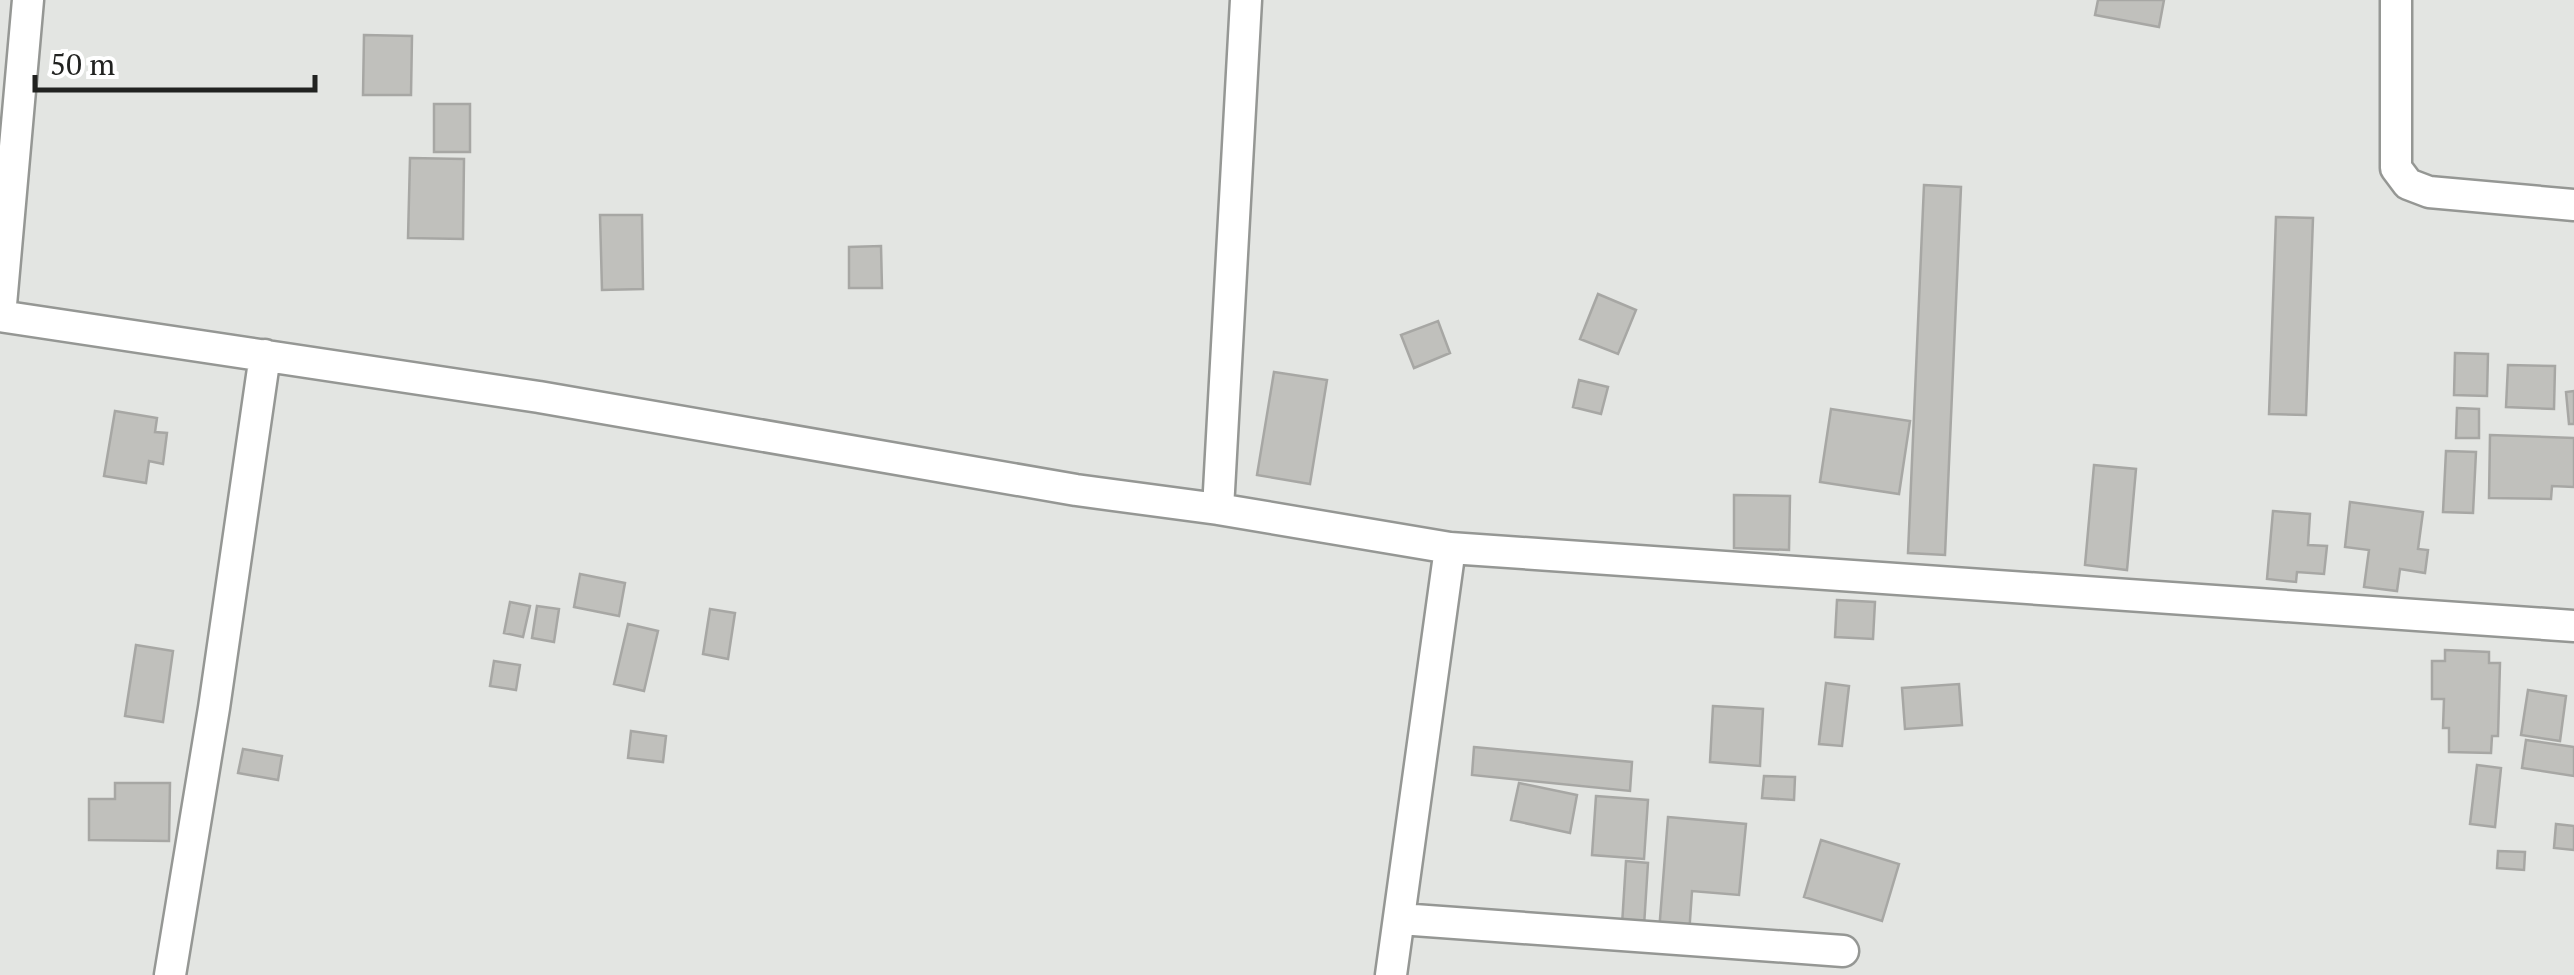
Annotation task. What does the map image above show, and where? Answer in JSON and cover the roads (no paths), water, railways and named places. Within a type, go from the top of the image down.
[{"type":"street","points":[[28,0],[0,316],[539,396],[1076,490],[1450,548],[2574,626]]},
{"type":"street","points":[[1218,509],[1246,0]]},
{"type":"street","points":[[2396,0],[2396,168],[2408,184],[2429,192],[2574,204]]},
{"type":"street","points":[[170,975],[265,356]]},
{"type":"street","points":[[1392,975],[1450,548]]},
{"type":"street","points":[[1400,918],[1843,952]]}]
